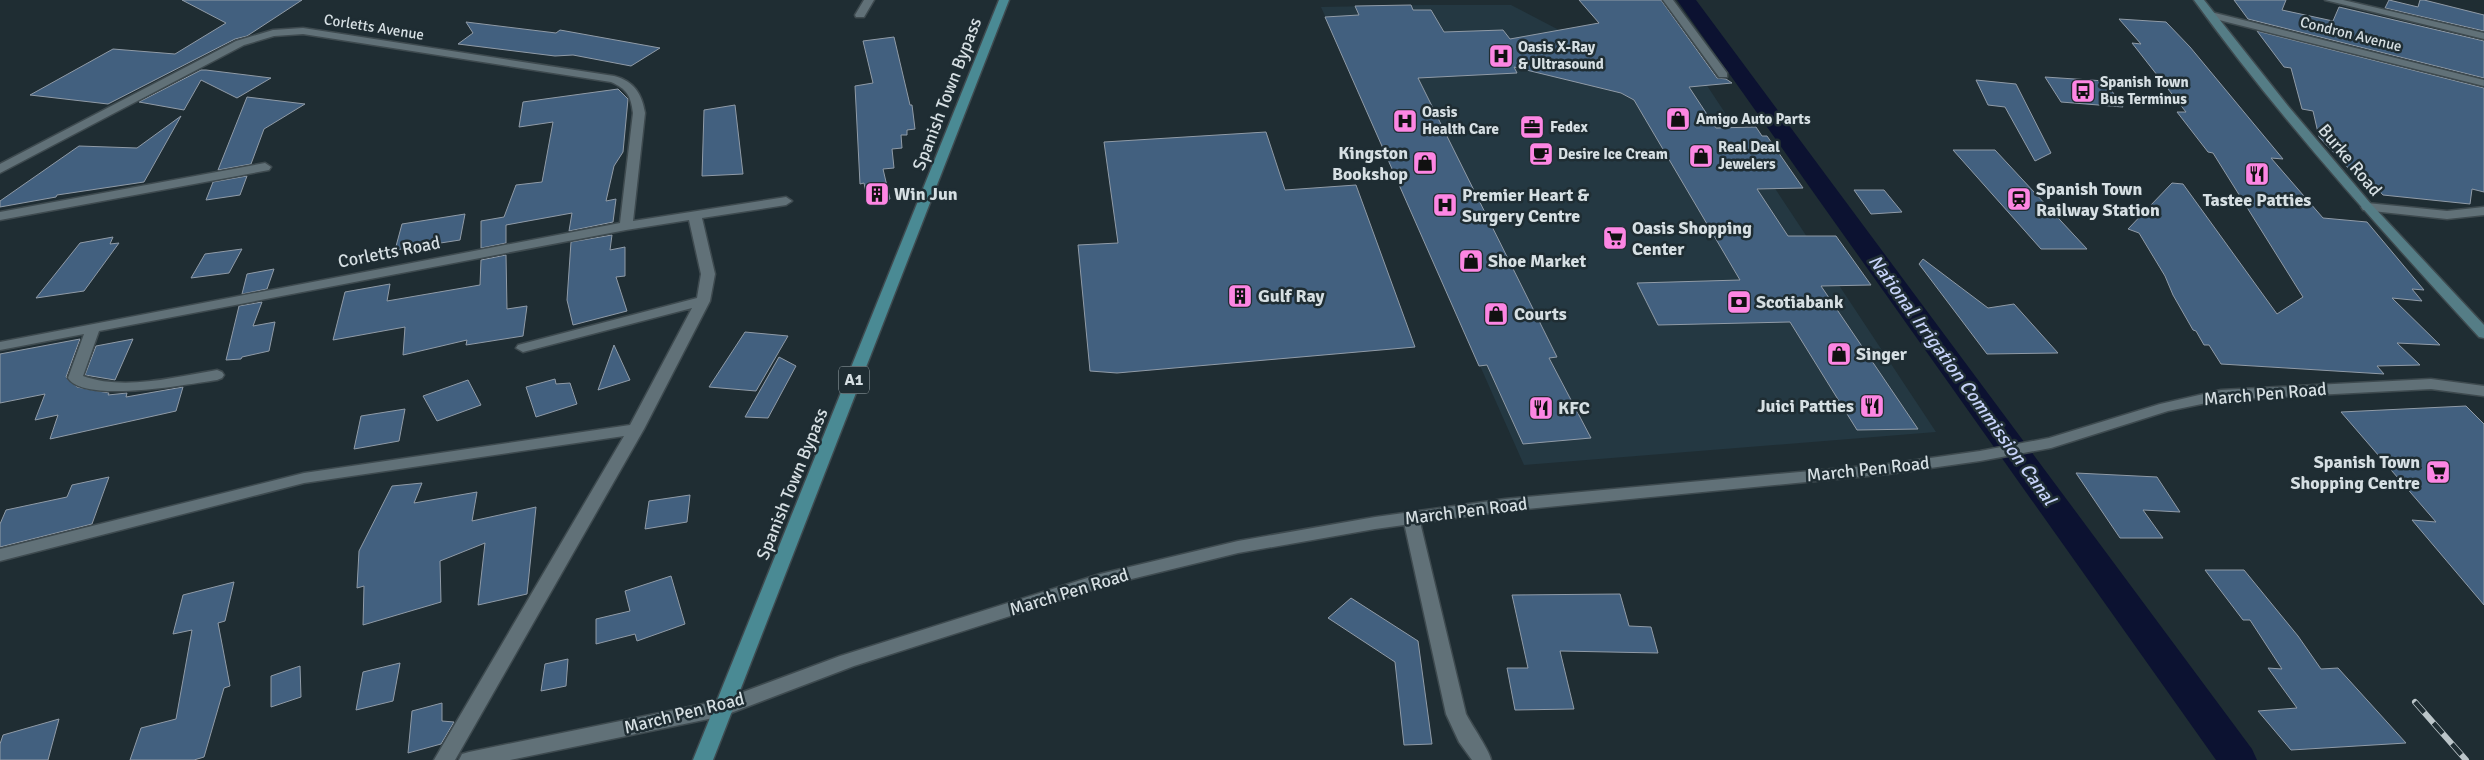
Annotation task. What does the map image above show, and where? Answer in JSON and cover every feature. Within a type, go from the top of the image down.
[{"type":"main road","name":"Spanish Town Bypass","points":[[703,760],[1004,0]]},
{"type":"main road","name":"Burke Road","points":[[2199,0],[2284,108],[2367,207],[2484,334]]},
{"type":"street","points":[[860,15],[869,0]]},
{"type":"street","points":[[1668,0],[1723,75]]},
{"type":"street","points":[[2330,0],[2484,36]]},
{"type":"street","name":"Condron Avenue","points":[[2211,15],[2484,83]]},
{"type":"street","name":"Corletts Avenue","points":[[0,169],[240,43],[273,33],[302,31],[614,79],[629,85],[637,96],[638,113],[626,226]]},
{"type":"street","points":[[0,216],[265,167]]},
{"type":"street","name":"Corletts Road","points":[[0,346],[626,226],[786,201]]},
{"type":"street","points":[[2367,207],[2447,215],[2484,211]]},
{"type":"street","points":[[444,760],[636,429],[703,301],[708,274],[694,214]]},
{"type":"street","points":[[523,348],[703,301]]},
{"type":"street","points":[[93,328],[74,378],[84,383],[116,387],[217,375]]},
{"type":"street","name":"March Pen Road","points":[[469,760],[723,708],[847,661],[1106,579],[1238,547],[1411,518],[1514,504],[1888,469],[1980,456],[2050,443],[2165,407],[2221,395],[2430,384],[2484,391]]},
{"type":"street","points":[[0,555],[304,478],[636,429]]},
{"type":"street","points":[[1411,518],[1456,714],[1466,736],[1482,758]]},
{"type":"shaded area","name":"Oasis Shopping Center","points":[[1511,5],[1559,30],[1580,44],[1700,75],[1936,432],[1524,465],[1321,7]]},
{"type":"building","points":[[182,0],[302,0],[247,36],[235,39],[108,104],[30,95],[113,49],[175,54],[226,23]]},
{"type":"building","points":[[1579,0],[1661,0],[1717,78],[1726,79],[1732,83],[1689,87],[1716,128],[1756,127],[1762,136],[1767,136],[1803,188],[1757,189],[1788,236],[1836,236],[1871,285],[1821,286],[1918,429],[1857,430],[1790,322],[1658,325],[1637,283],[1740,280],[1634,100],[1621,93],[1514,67],[1517,73],[1418,78],[1557,357],[1549,358],[1591,438],[1523,444],[1487,365],[1479,366],[1325,17],[1359,15],[1355,6],[1411,5],[1413,10],[1431,10],[1444,32],[1503,30],[1510,39],[1599,23]]},
{"type":"building","points":[[2234,0],[2286,0],[2282,10],[2333,21],[2339,7],[2484,41],[2484,78],[2248,19]]},
{"type":"building","points":[[2389,0],[2418,7],[2420,0],[2424,0],[2484,15],[2484,31],[2385,8]]},
{"type":"building","points":[[2119,19],[2166,22],[2190,47],[2283,159],[2271,158],[2323,218],[2367,222],[2424,290],[2412,289],[2422,301],[2392,298],[2440,345],[2397,343],[2420,365],[2377,366],[2384,374],[2221,364],[2209,345],[2204,345],[2196,331],[2193,330],[2173,295],[2165,276],[2139,233],[2128,229],[2172,183],[2183,184],[2277,314],[2303,297],[2213,153],[2208,152],[2177,112],[2186,112],[2132,43],[2141,44]]},
{"type":"building","points":[[466,22],[556,33],[560,30],[660,48],[631,66],[573,55],[555,56],[458,44],[473,33]]},
{"type":"building","points":[[2257,31],[2484,88],[2484,192],[2472,189],[2470,204],[2383,195],[2365,175],[2353,173],[2319,137],[2313,111],[2302,109],[2291,68],[2284,67]]},
{"type":"building","points":[[894,37],[910,105],[912,105],[915,129],[907,130],[907,135],[901,135],[902,148],[892,149],[894,168],[883,169],[890,199],[868,202],[864,183],[860,184],[855,86],[873,83],[863,41]]},
{"type":"building","points":[[201,70],[271,78],[237,98],[201,80],[184,110],[139,102]]},
{"type":"building","name":"Spanish Town Bus Terminus","points":[[2045,77],[2105,81],[2123,107],[2061,102]]},
{"type":"building","points":[[1976,80],[2016,84],[2051,153],[2035,161],[2005,107],[1988,105]]},
{"type":"building","points":[[618,89],[628,99],[623,152],[614,166],[606,201],[616,199],[613,222],[569,231],[572,213],[506,225],[506,243],[481,248],[481,221],[504,217],[516,185],[542,182],[553,122],[519,127],[523,102]]},
{"type":"building","points":[[247,97],[305,104],[264,129],[251,164],[218,170]]},
{"type":"building","points":[[735,105],[743,174],[702,176],[704,110]]},
{"type":"building","points":[[181,116],[144,182],[57,195],[56,197],[0,207],[0,201],[79,146],[137,148]]},
{"type":"building","name":"Gulf Ray","points":[[1266,132],[1285,190],[1356,185],[1415,347],[1117,373],[1090,371],[1078,245],[1118,243],[1104,142]]},
{"type":"building","name":"Spanish Town Railway Station","points":[[1953,150],[1995,150],[2087,249],[2041,249]]},
{"type":"building","points":[[247,176],[240,195],[206,200],[213,182]]},
{"type":"building","points":[[1854,190],[1884,190],[1902,212],[1871,214]]},
{"type":"building","points":[[465,214],[460,240],[395,250],[402,224]]},
{"type":"building","points":[[612,235],[610,250],[625,247],[625,276],[616,277],[627,311],[573,325],[567,300],[571,242]]},
{"type":"building","points":[[113,237],[110,244],[119,243],[84,291],[36,298],[80,243]]},
{"type":"building","points":[[242,249],[229,273],[191,278],[205,254]]},
{"type":"building","points":[[506,255],[507,309],[527,306],[523,336],[466,345],[467,340],[403,355],[405,327],[333,340],[345,292],[390,284],[387,301],[480,285],[481,260]]},
{"type":"building","points":[[1923,259],[1988,308],[2014,304],[2058,353],[1987,354],[1919,264]]},
{"type":"building","points":[[274,269],[267,289],[242,294],[247,274]]},
{"type":"building","points":[[262,302],[253,326],[275,322],[269,351],[242,357],[241,359],[226,360],[239,306]]},
{"type":"building","points":[[745,332],[788,336],[756,391],[709,387]]},
{"type":"building","points":[[80,339],[66,377],[77,387],[109,393],[108,395],[127,393],[126,397],[183,387],[176,411],[50,439],[58,415],[35,420],[45,394],[0,403],[0,354]]},
{"type":"building","points":[[133,339],[115,380],[85,375],[96,346]]},
{"type":"building","points":[[614,345],[630,380],[598,390]]},
{"type":"building","points":[[779,357],[796,366],[768,418],[745,417]]},
{"type":"building","points":[[555,379],[556,384],[570,383],[577,404],[536,417],[526,387]]},
{"type":"building","points":[[468,380],[481,405],[437,421],[423,396]]},
{"type":"building","name":"Spanish Town Shopping Centre","points":[[2466,406],[2484,424],[2484,605],[2412,520],[2436,522],[2341,412]]},
{"type":"building","points":[[405,409],[399,441],[354,449],[361,416]]},
{"type":"building","points":[[2076,473],[2157,477],[2180,512],[2143,510],[2163,538],[2120,538]]},
{"type":"building","points":[[109,477],[92,524],[0,547],[0,524],[6,510],[67,497],[72,485]]},
{"type":"building","points":[[422,483],[414,503],[477,492],[472,521],[536,507],[527,594],[478,605],[485,543],[440,561],[441,602],[363,625],[364,586],[357,588],[359,551],[392,486]]},
{"type":"building","points":[[690,495],[687,522],[645,529],[649,501]]},
{"type":"building","points":[[2205,570],[2244,570],[2298,636],[2321,669],[2338,668],[2406,743],[2291,750],[2258,711],[2297,708],[2268,668],[2282,669],[2250,620],[2243,620]]},
{"type":"building","points":[[671,576],[685,624],[637,641],[635,634],[596,644],[596,619],[630,611],[625,591]]},
{"type":"building","points":[[234,582],[225,621],[218,623],[230,686],[224,688],[204,757],[194,760],[130,760],[141,728],[176,719],[192,630],[173,634],[183,595]]},
{"type":"building","points":[[1620,594],[1629,626],[1651,627],[1658,653],[1560,651],[1574,709],[1515,710],[1507,668],[1528,668],[1512,595]]},
{"type":"building","points":[[1351,598],[1418,641],[1432,744],[1404,745],[1395,662],[1328,618]]},
{"type":"building","points":[[568,659],[566,686],[541,691],[545,664]]},
{"type":"building","points":[[400,663],[393,701],[356,710],[363,672]]},
{"type":"building","points":[[300,666],[301,697],[271,707],[271,676]]},
{"type":"building","points":[[442,703],[442,721],[454,722],[441,744],[408,753],[412,711]]},
{"type":"building","points":[[59,719],[48,760],[0,760],[0,744],[3,735]]},
{"type":"waterway","name":"National Irrigation Commission Canal","points":[[1686,0],[2238,760]]},
{"type":"railway","points":[[2415,702],[2466,760]]},
{"type":"place","name":"Oasis X-Ray & Ultrasound","points":[[1501,56]]},
{"type":"place","name":"Spanish Town Bus Terminus","points":[[2083,91]]},
{"type":"place","name":"Amigo Auto Parts","points":[[1678,119]]},
{"type":"place","name":"Oasis Health Care","points":[[1405,121]]},
{"type":"place","name":"Fedex","points":[[1532,127]]},
{"type":"place","name":"Desire Ice Cream","points":[[1541,154]]},
{"type":"place","name":"Real Deal Jewelers","points":[[1701,156]]},
{"type":"place","name":"Kingston Bookshop","points":[[1425,163]]},
{"type":"place","name":"Tastee Patties","points":[[2257,174]]},
{"type":"place","name":"Win Jun","points":[[877,194]]},
{"type":"place","name":"Spanish Town Railway Station","points":[[2019,199]]},
{"type":"place","name":"Premier Heart & Surgery Centre","points":[[1445,205]]},
{"type":"place","name":"Oasis Shopping Center","points":[[1615,238]]},
{"type":"place","name":"Shoe Market","points":[[1471,261]]},
{"type":"place","name":"Gulf Ray","points":[[1240,296]]},
{"type":"place","name":"Scotiabank","points":[[1739,302]]},
{"type":"place","name":"Courts","points":[[1496,314]]},
{"type":"place","name":"Singer","points":[[1839,354]]},
{"type":"place","name":"Juici Patties","points":[[1872,406]]},
{"type":"place","name":"KFC","points":[[1541,408]]},
{"type":"place","name":"Spanish Town Shopping Centre","points":[[2438,472]]}]
